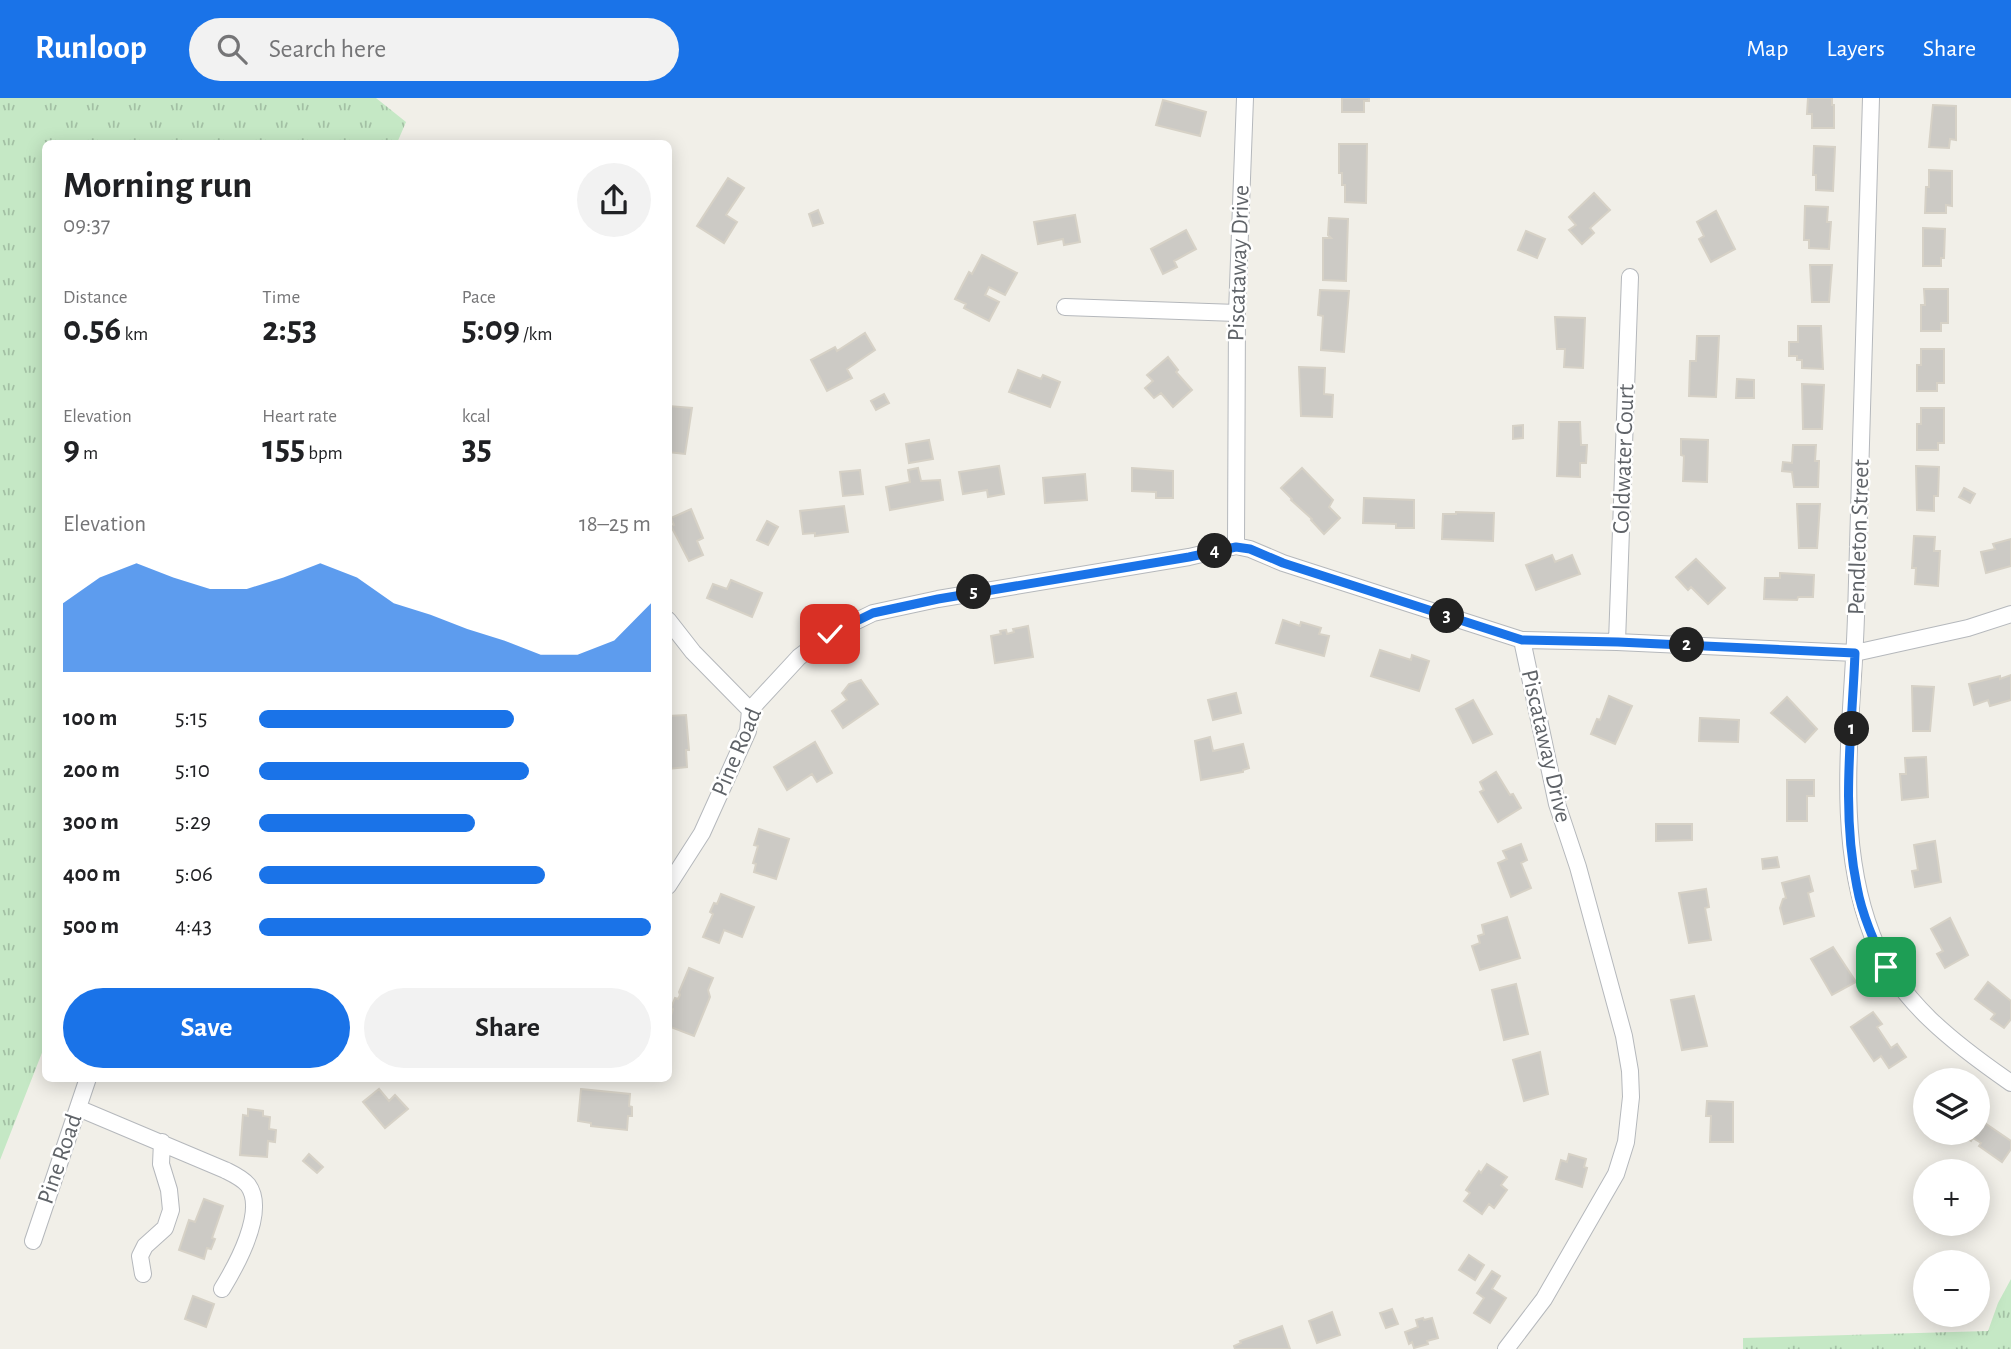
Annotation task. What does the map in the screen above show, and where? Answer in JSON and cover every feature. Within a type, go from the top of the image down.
[{"type":"street","name":"Piscataway Drive","points":[[1245,98],[1237,313],[1236,547],[1250,549],[1283,563],[1522,640],[1557,804],[1578,867],[1625,1036],[1631,1097],[1626,1142],[1616,1174],[1544,1299],[1506,1349]]},
{"type":"street","name":"Pendleton Street","points":[[1871,98],[1855,653],[1848,795],[1856,886],[1872,937],[1886,967],[1924,1014],[2011,1083]]},
{"type":"street","name":"Coldwater Court","points":[[1618,642],[1630,277]]},
{"type":"street","points":[[1065,307],[1237,313]]},
{"type":"street","name":"Pine Road","points":[[672,880],[702,833],[748,731],[750,710],[799,657],[830,634],[873,613],[1236,547]]},
{"type":"street","points":[[1522,640],[1855,653],[1956,631],[2011,614]]},
{"type":"street","points":[[672,625],[693,652],[750,710]]},
{"type":"street","name":"Pine Road","points":[[33,1241],[87,1082]]},
{"type":"street","points":[[78,1108],[234,1174],[248,1185],[254,1213],[250,1233],[222,1289]]},
{"type":"street","points":[[143,1274],[140,1256],[145,1246],[165,1228],[171,1210],[169,1189],[161,1164],[162,1142]]},
{"type":"green space","points":[[0,98],[376,98],[406,122],[398,140],[42,140],[42,1053],[0,1160]]},
{"type":"green space","points":[[2011,1279],[2011,1349],[1743,1349],[1743,1338],[1988,1331],[1998,1303]]},
{"type":"building","points":[[1342,98],[1369,98],[1369,101],[1364,101],[1364,112],[1342,112]]},
{"type":"building","points":[[1808,98],[1832,98],[1834,128],[1812,128],[1812,114],[1807,114]]},
{"type":"building","points":[[1163,100],[1206,112],[1200,136],[1156,125]]},
{"type":"building","points":[[1933,105],[1956,106],[1956,140],[1950,139],[1949,148],[1929,147]]},
{"type":"building","points":[[1339,144],[1367,144],[1366,203],[1345,202],[1345,185],[1342,185],[1342,173],[1339,173]]},
{"type":"building","points":[[1814,146],[1835,147],[1833,191],[1816,190],[1816,175],[1813,175]]},
{"type":"building","points":[[1929,170],[1952,171],[1952,206],[1946,205],[1946,213],[1925,213]]},
{"type":"building","points":[[728,178],[744,188],[726,215],[737,222],[724,243],[697,226]]},
{"type":"building","points":[[1594,193],[1610,210],[1590,228],[1594,233],[1582,244],[1569,230],[1576,225],[1569,217]]},
{"type":"building","points":[[1805,206],[1828,207],[1827,222],[1831,222],[1829,249],[1809,248],[1809,240],[1804,240]]},
{"type":"building","points":[[818,210],[823,223],[813,226],[809,214]]},
{"type":"building","points":[[1716,211],[1735,249],[1711,262],[1699,239],[1704,236],[1697,222]]},
{"type":"building","points":[[1075,215],[1080,242],[1064,245],[1063,239],[1038,244],[1034,222]]},
{"type":"building","points":[[1329,218],[1348,219],[1346,281],[1323,280],[1323,238],[1331,238],[1328,235]]},
{"type":"building","points":[[1923,228],[1945,229],[1944,258],[1941,258],[1941,266],[1923,266]]},
{"type":"building","points":[[1186,230],[1196,249],[1174,261],[1177,267],[1163,274],[1151,249]]},
{"type":"building","points":[[1526,231],[1545,239],[1537,258],[1518,250]]},
{"type":"building","points":[[982,255],[1017,273],[1005,295],[989,287],[985,295],[999,302],[989,321],[964,308],[966,304],[955,299],[969,272],[972,274]]},
{"type":"building","points":[[1810,265],[1832,265],[1829,302],[1812,302]]},
{"type":"building","points":[[1924,289],[1948,289],[1948,323],[1941,323],[1941,331],[1921,331],[1921,305],[1925,305]]},
{"type":"building","points":[[1320,290],[1349,291],[1344,352],[1321,350],[1323,316],[1318,315]]},
{"type":"building","points":[[1555,317],[1585,318],[1583,368],[1564,367],[1565,349],[1557,349]]},
{"type":"building","points":[[1798,326],[1821,326],[1823,369],[1802,368],[1802,360],[1797,360],[1797,356],[1789,356],[1789,342],[1798,342]]},
{"type":"building","points":[[865,333],[875,350],[847,369],[852,378],[827,391],[811,360],[835,347],[837,351]]},
{"type":"building","points":[[1697,336],[1719,336],[1716,397],[1689,396],[1690,361],[1696,361]]},
{"type":"building","points":[[1921,349],[1944,349],[1944,383],[1937,383],[1937,391],[1917,391],[1917,365],[1921,365]]},
{"type":"building","points":[[1168,357],[1178,370],[1176,372],[1192,390],[1173,407],[1161,393],[1154,398],[1145,388],[1153,381],[1147,375]]},
{"type":"building","points":[[1299,367],[1325,368],[1324,394],[1333,395],[1332,417],[1301,416]]},
{"type":"building","points":[[1018,370],[1041,379],[1043,375],[1060,382],[1050,407],[1009,392]]},
{"type":"building","points":[[1737,379],[1754,380],[1754,398],[1736,398]]},
{"type":"building","points":[[1802,384],[1824,385],[1822,429],[1803,429]]},
{"type":"building","points":[[884,394],[889,403],[876,410],[871,401]]},
{"type":"building","points":[[672,406],[692,408],[685,454],[672,452]]},
{"type":"building","points":[[1921,408],[1944,408],[1944,443],[1938,443],[1938,450],[1917,450],[1917,424],[1921,424]]},
{"type":"building","points":[[1559,422],[1580,422],[1581,445],[1587,445],[1586,463],[1580,463],[1580,477],[1557,476]]},
{"type":"building","points":[[1523,425],[1523,438],[1513,439],[1513,426]]},
{"type":"building","points":[[1681,439],[1708,440],[1707,482],[1683,481],[1684,456],[1681,455]]},
{"type":"building","points":[[929,440],[933,459],[909,463],[906,444]]},
{"type":"building","points":[[1793,445],[1816,445],[1815,461],[1819,461],[1818,487],[1794,487],[1792,472],[1782,471],[1783,462],[1792,463]]},
{"type":"building","points":[[999,466],[1004,494],[988,497],[987,490],[963,494],[959,472]]},
{"type":"building","points":[[1916,466],[1939,467],[1938,496],[1934,496],[1934,511],[1917,510]]},
{"type":"building","points":[[918,468],[921,481],[940,480],[943,500],[890,510],[886,487],[910,482],[908,470]]},
{"type":"building","points":[[1132,468],[1173,471],[1173,498],[1156,498],[1156,492],[1132,491]]},
{"type":"building","points":[[1302,468],[1333,500],[1329,507],[1340,518],[1324,534],[1281,488]]},
{"type":"building","points":[[860,470],[863,494],[843,496],[840,472]]},
{"type":"building","points":[[1085,474],[1087,500],[1045,503],[1043,478]]},
{"type":"building","points":[[1964,488],[1975,494],[1970,503],[1959,497]]},
{"type":"building","points":[[1364,498],[1414,500],[1414,528],[1396,528],[1396,524],[1363,523]]},
{"type":"building","points":[[1797,504],[1820,504],[1817,548],[1799,548]]},
{"type":"building","points":[[844,506],[848,532],[815,536],[815,533],[803,534],[800,511]]},
{"type":"building","points":[[691,509],[703,538],[697,541],[703,555],[689,561],[672,528],[672,518]]},
{"type":"building","points":[[1494,513],[1493,541],[1442,539],[1443,514]]},
{"type":"building","points":[[767,521],[778,527],[768,545],[757,540]]},
{"type":"building","points":[[1914,536],[1935,537],[1934,551],[1940,551],[1938,586],[1915,584],[1916,568],[1912,568]]},
{"type":"building","points":[[2011,539],[2011,566],[1986,573],[1981,552],[1995,549],[1993,544]]},
{"type":"building","points":[[1552,555],[1555,562],[1572,555],[1580,574],[1536,590],[1526,565]]},
{"type":"building","points":[[1696,559],[1725,588],[1708,604],[1691,587],[1688,590],[1676,577]]},
{"type":"building","points":[[1780,573],[1814,575],[1813,597],[1798,597],[1797,600],[1764,599],[1765,578],[1780,578]]},
{"type":"building","points":[[731,580],[762,593],[752,617],[707,598],[713,584],[727,589]]},
{"type":"building","points":[[1283,620],[1300,626],[1301,622],[1321,628],[1319,634],[1329,636],[1324,656],[1276,643]]},
{"type":"building","points":[[1028,626],[1033,657],[995,663],[991,636],[1001,634],[1000,631],[1006,630],[1007,634],[1014,632],[1013,629]]},
{"type":"building","points":[[1380,650],[1411,660],[1412,655],[1429,661],[1419,691],[1371,676]]},
{"type":"building","points":[[2011,675],[2011,700],[1990,706],[1988,700],[1974,705],[1969,684]]},
{"type":"building","points":[[861,680],[878,704],[843,728],[832,711],[847,700],[842,693],[849,684]]},
{"type":"building","points":[[1912,686],[1934,687],[1930,731],[1913,731]]},
{"type":"building","points":[[1236,693],[1241,713],[1213,720],[1208,700]]},
{"type":"building","points":[[1609,696],[1632,706],[1615,744],[1591,734],[1597,719],[1600,720]]},
{"type":"building","points":[[1787,697],[1817,729],[1805,742],[1771,713]]},
{"type":"building","points":[[1473,700],[1492,734],[1473,743],[1456,709]]},
{"type":"building","points":[[686,715],[689,750],[686,750],[687,767],[672,769],[672,716]]},
{"type":"building","points":[[1700,718],[1739,720],[1738,742],[1699,741]]},
{"type":"building","points":[[1210,737],[1213,751],[1243,744],[1249,768],[1243,772],[1201,780],[1195,741]]},
{"type":"building","points":[[815,742],[832,773],[817,782],[812,774],[787,790],[774,767]]},
{"type":"building","points":[[1926,757],[1928,797],[1902,800],[1900,774],[1906,774],[1905,758]]},
{"type":"building","points":[[1496,772],[1521,808],[1498,822],[1480,792],[1484,790],[1480,782]]},
{"type":"building","points":[[1787,780],[1814,780],[1814,796],[1807,796],[1807,821],[1787,821]]},
{"type":"building","points":[[1656,824],[1692,824],[1692,840],[1656,841]]},
{"type":"building","points":[[759,829],[789,839],[776,879],[754,872],[756,864],[753,863],[758,846],[754,845]]},
{"type":"building","points":[[1935,841],[1941,882],[1915,887],[1912,871],[1918,870],[1914,845]]},
{"type":"building","points":[[1521,844],[1527,860],[1521,863],[1531,888],[1511,897],[1498,863],[1507,859],[1503,851]]},
{"type":"building","points":[[1777,857],[1779,867],[1763,869],[1762,859]]},
{"type":"building","points":[[1809,876],[1813,891],[1808,893],[1814,916],[1784,924],[1780,908],[1786,898],[1782,883]]},
{"type":"building","points":[[1706,889],[1709,907],[1705,908],[1711,940],[1689,943],[1679,893]]},
{"type":"building","points":[[721,894],[754,907],[742,937],[724,930],[719,943],[703,937],[713,914],[710,912]]},
{"type":"building","points":[[1507,917],[1520,958],[1480,970],[1472,946],[1480,943],[1478,936],[1484,934],[1482,925]]},
{"type":"building","points":[[1950,918],[1968,955],[1945,968],[1937,954],[1943,951],[1931,929]]},
{"type":"building","points":[[1833,947],[1856,982],[1832,995],[1811,959]]},
{"type":"building","points":[[689,968],[713,978],[708,990],[710,997],[694,1036],[672,1028],[672,1006],[675,998],[678,999]]},
{"type":"building","points":[[1988,982],[2011,1001],[2011,1019],[2004,1028],[1991,1019],[1995,1014],[1975,999]]},
{"type":"building","points":[[1516,984],[1528,1034],[1504,1040],[1492,990]]},
{"type":"building","points":[[1694,996],[1707,1046],[1682,1050],[1671,1000]]},
{"type":"building","points":[[1873,1012],[1882,1024],[1877,1027],[1891,1048],[1897,1044],[1906,1057],[1889,1068],[1881,1056],[1874,1061],[1851,1027]]},
{"type":"building","points":[[1540,1052],[1548,1094],[1524,1101],[1513,1060]]},
{"type":"building","points":[[379,1089],[389,1101],[395,1095],[408,1109],[385,1128],[363,1102]]},
{"type":"building","points":[[581,1089],[630,1094],[632,1116],[628,1116],[627,1130],[591,1126],[591,1123],[578,1121]]},
{"type":"building","points":[[1707,1101],[1733,1102],[1733,1142],[1710,1142],[1711,1116],[1706,1116]]},
{"type":"building","points":[[248,1109],[263,1111],[263,1116],[270,1117],[269,1129],[276,1130],[275,1142],[268,1141],[267,1157],[240,1155],[243,1115],[248,1116]]},
{"type":"building","points":[[1990,1127],[2011,1141],[2011,1149],[2002,1162],[1979,1146],[1990,1145]]},
{"type":"building","points":[[309,1154],[323,1167],[317,1173],[303,1161]]},
{"type":"building","points":[[1569,1154],[1586,1159],[1584,1167],[1587,1168],[1582,1187],[1556,1179],[1561,1160],[1567,1162]]},
{"type":"building","points":[[1487,1164],[1507,1177],[1501,1185],[1507,1190],[1494,1208],[1489,1204],[1482,1214],[1464,1201],[1470,1193],[1466,1190]]},
{"type":"building","points":[[204,1199],[223,1206],[212,1238],[215,1239],[211,1249],[207,1248],[204,1259],[179,1250],[189,1220],[195,1222]]},
{"type":"building","points":[[1469,1255],[1484,1265],[1475,1280],[1459,1270]]},
{"type":"building","points":[[1492,1271],[1500,1276],[1492,1289],[1506,1298],[1490,1323],[1474,1313],[1484,1298],[1477,1293]]},
{"type":"building","points":[[193,1296],[214,1304],[206,1327],[185,1319]]},
{"type":"building","points":[[1392,1309],[1398,1324],[1386,1328],[1380,1313]]},
{"type":"building","points":[[1332,1312],[1340,1335],[1317,1343],[1309,1321]]},
{"type":"building","points":[[1432,1318],[1438,1338],[1414,1348],[1412,1342],[1409,1344],[1405,1332],[1418,1327],[1416,1320]]},
{"type":"building","points":[[1282,1326],[1290,1349],[1235,1349],[1234,1346],[1241,1343],[1240,1341]]},
{"type":"route","points":[[830,634],[873,613],[938,599],[1236,547],[1250,549],[1283,563],[1522,640],[1855,653],[1848,795],[1850,836],[1856,886],[1872,937],[1886,967]]}]
